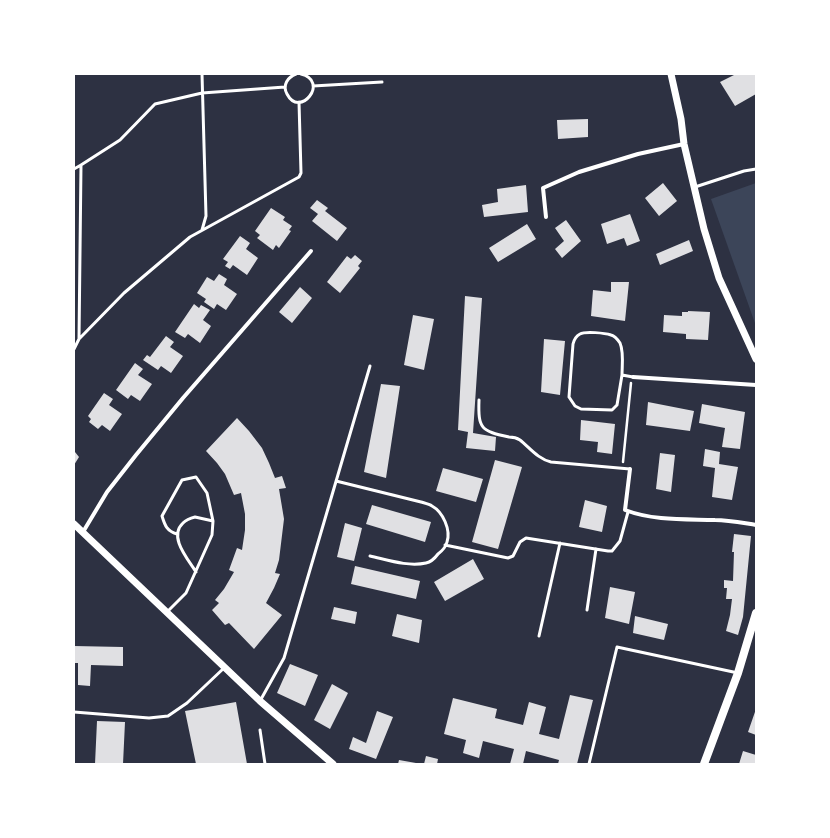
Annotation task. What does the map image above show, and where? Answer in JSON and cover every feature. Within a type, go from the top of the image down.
[{"type":"main road","points":[[704,764],[738,674],[756,613]]},
{"type":"street","points":[[671,74],[681,119],[684,144],[704,229],[719,278],[756,359]]},
{"type":"street","points":[[546,218],[543,188],[578,172],[638,154],[684,144]]},
{"type":"street","points":[[83,532],[107,492],[136,455],[183,398],[311,251]]},
{"type":"street","points":[[633,377],[756,386]]},
{"type":"street","points":[[630,469],[626,510],[628,512],[675,519],[718,520],[756,525]]},
{"type":"street","points":[[74,524],[260,701],[333,764]]},
{"type":"lane","points":[[202,74],[206,216],[202,230]]},
{"type":"lane","points":[[296,74],[288,79],[285,87],[291,99],[299,102],[304,101],[311,95],[313,86],[309,78],[302,74]]},
{"type":"lane","points":[[313,86],[382,82]]},
{"type":"lane","points":[[74,169],[120,140],[155,104],[202,93],[285,87]]},
{"type":"lane","points":[[74,348],[79,339],[124,293],[190,236],[299,177],[301,173],[299,102]]},
{"type":"lane","points":[[79,339],[81,166]]},
{"type":"lane","points":[[694,188],[744,171],[756,169]]},
{"type":"lane","points":[[585,332],[610,334],[615,337],[622,348],[622,375],[617,405],[612,410],[580,409],[575,406],[569,397],[574,340],[581,333],[585,332]]},
{"type":"lane","points":[[260,701],[284,658],[370,366]]},
{"type":"lane","points":[[622,375],[633,377]]},
{"type":"lane","points":[[479,400],[478,418],[483,428],[492,433],[517,438],[542,459],[551,462],[630,469]]},
{"type":"lane","points":[[167,612],[186,593],[212,535],[213,521],[208,493],[196,477],[182,480],[162,516],[165,526],[170,532],[177,534]]},
{"type":"lane","points":[[336,481],[432,506],[438,511],[447,527],[448,541],[432,561],[412,564],[370,556]]},
{"type":"lane","points":[[445,545],[508,558],[513,556],[520,542],[526,538],[608,551],[615,548],[620,541],[628,512]]},
{"type":"lane","points":[[196,572],[179,546],[177,534],[183,523],[195,517],[213,521]]},
{"type":"lane","points":[[539,636],[560,543]]},
{"type":"lane","points":[[587,610],[596,549]]},
{"type":"lane","points":[[589,764],[617,647],[738,674]]},
{"type":"lane","points":[[74,712],[149,718],[168,716],[187,703],[225,667]]},
{"type":"lane","points":[[260,730],[265,764]]},
{"type":"path","points":[[630,469],[623,463],[630,385],[633,377]]},
{"type":"shaded area","points":[[756,183],[756,326],[711,199]]},
{"type":"building","points":[[736,74],[756,74],[756,94],[735,106],[720,82]]},
{"type":"building","points":[[588,119],[588,137],[558,139],[557,120]]},
{"type":"building","points":[[663,183],[677,201],[659,216],[645,198]]},
{"type":"building","points":[[526,185],[528,212],[484,217],[482,205],[498,202],[497,189]]},
{"type":"building","points":[[317,200],[328,208],[325,211],[347,228],[337,241],[312,221],[318,214],[310,208]]},
{"type":"building","points":[[271,208],[285,217],[283,220],[292,226],[289,230],[291,231],[279,248],[276,245],[273,250],[257,238],[260,235],[255,231]]},
{"type":"building","points":[[630,214],[640,241],[627,246],[624,238],[607,244],[601,224]]},
{"type":"building","points":[[566,220],[581,241],[562,258],[555,249],[564,241],[555,228]]},
{"type":"building","points":[[527,224],[536,239],[498,262],[489,248]]},
{"type":"building","points":[[240,236],[250,243],[246,249],[258,258],[247,275],[233,265],[230,269],[225,266],[228,262],[223,259]]},
{"type":"building","points":[[689,240],[693,251],[660,265],[656,254]]},
{"type":"building","points":[[355,255],[362,261],[358,266],[360,268],[340,293],[327,282],[347,256],[351,259]]},
{"type":"building","points":[[219,274],[227,279],[224,285],[237,294],[226,310],[217,304],[214,309],[204,302],[206,299],[197,293],[207,277],[214,281]]},
{"type":"building","points":[[611,282],[629,282],[625,321],[591,316],[593,290],[611,292]]},
{"type":"building","points":[[300,287],[312,298],[292,323],[279,312]]},
{"type":"building","points":[[465,296],[482,298],[473,433],[496,437],[495,451],[466,448],[468,432],[458,430]]},
{"type":"building","points":[[194,304],[199,308],[201,305],[210,310],[203,320],[211,326],[200,343],[188,334],[185,338],[175,332]]},
{"type":"building","points":[[682,312],[710,312],[708,340],[686,339],[686,334],[663,332],[664,315],[682,316]]},
{"type":"building","points":[[413,315],[434,319],[424,370],[404,365]]},
{"type":"building","points":[[166,336],[174,342],[170,347],[183,356],[171,373],[161,366],[158,370],[143,360],[147,355],[150,357]]},
{"type":"building","points":[[544,339],[565,341],[560,395],[541,392]]},
{"type":"building","points":[[135,363],[143,369],[138,375],[152,384],[140,401],[131,395],[128,399],[116,390]]},
{"type":"building","points":[[381,384],[400,386],[386,478],[364,472]]},
{"type":"building","points":[[104,393],[113,399],[109,405],[122,414],[110,431],[102,425],[98,429],[89,422],[91,419],[88,416]]},
{"type":"building","points":[[648,402],[694,411],[690,431],[646,425]]},
{"type":"building","points":[[702,404],[745,412],[740,449],[722,447],[725,428],[699,423]]},
{"type":"building","points":[[237,418],[262,448],[275,478],[282,476],[286,488],[279,489],[284,519],[279,560],[275,573],[280,574],[266,603],[282,615],[254,649],[229,623],[225,625],[212,610],[219,603],[215,600],[224,589],[234,572],[229,570],[237,548],[242,550],[245,530],[245,514],[241,493],[234,495],[225,474],[206,451]]},
{"type":"building","points":[[581,420],[615,424],[612,454],[597,452],[598,442],[580,440]]},
{"type":"building","points":[[705,449],[720,452],[719,464],[738,467],[732,500],[712,497],[715,468],[703,466]]},
{"type":"building","points":[[74,452],[79,457],[74,465]]},
{"type":"building","points":[[660,453],[675,455],[671,492],[656,489]]},
{"type":"building","points":[[495,460],[522,467],[498,549],[472,542]]},
{"type":"building","points":[[443,468],[483,479],[476,502],[436,491]]},
{"type":"building","points":[[585,500],[607,506],[602,532],[579,527]]},
{"type":"building","points":[[372,505],[431,522],[425,542],[366,524]]},
{"type":"building","points":[[345,523],[362,528],[354,561],[337,557]]},
{"type":"building","points":[[734,534],[751,536],[743,617],[738,635],[726,631],[732,599],[726,599],[727,588],[724,588],[724,580],[733,581],[734,552],[732,552]]},
{"type":"building","points":[[473,559],[484,579],[445,601],[434,582]]},
{"type":"building","points":[[355,566],[420,581],[416,599],[351,584]]},
{"type":"building","points":[[610,587],[635,592],[629,624],[605,618]]},
{"type":"building","points":[[334,607],[357,612],[355,624],[331,619]]},
{"type":"building","points":[[397,614],[422,620],[419,643],[392,636]]},
{"type":"building","points":[[635,616],[668,624],[664,640],[633,633]]},
{"type":"building","points":[[74,646],[123,647],[123,666],[91,665],[90,686],[78,685],[78,663],[74,663]]},
{"type":"building","points":[[290,664],[318,675],[305,706],[277,693]]},
{"type":"building","points":[[332,684],[348,693],[330,729],[314,720]]},
{"type":"building","points":[[570,695],[593,700],[577,764],[558,764],[559,760],[526,751],[523,764],[510,764],[514,749],[483,741],[479,758],[463,753],[466,740],[444,734],[453,698],[497,709],[495,718],[523,725],[529,702],[546,707],[539,734],[559,739]]},
{"type":"building","points":[[236,702],[247,764],[196,764],[185,711]]},
{"type":"building","points":[[756,709],[756,735],[748,732]]},
{"type":"building","points":[[377,711],[393,717],[376,759],[349,749],[353,737],[366,743]]},
{"type":"building","points":[[97,721],[125,722],[123,764],[95,764]]},
{"type":"building","points":[[743,751],[756,755],[756,764],[739,764]]},
{"type":"building","points":[[426,756],[438,759],[437,764],[424,764]]},
{"type":"building","points":[[399,760],[416,763],[398,764]]}]
